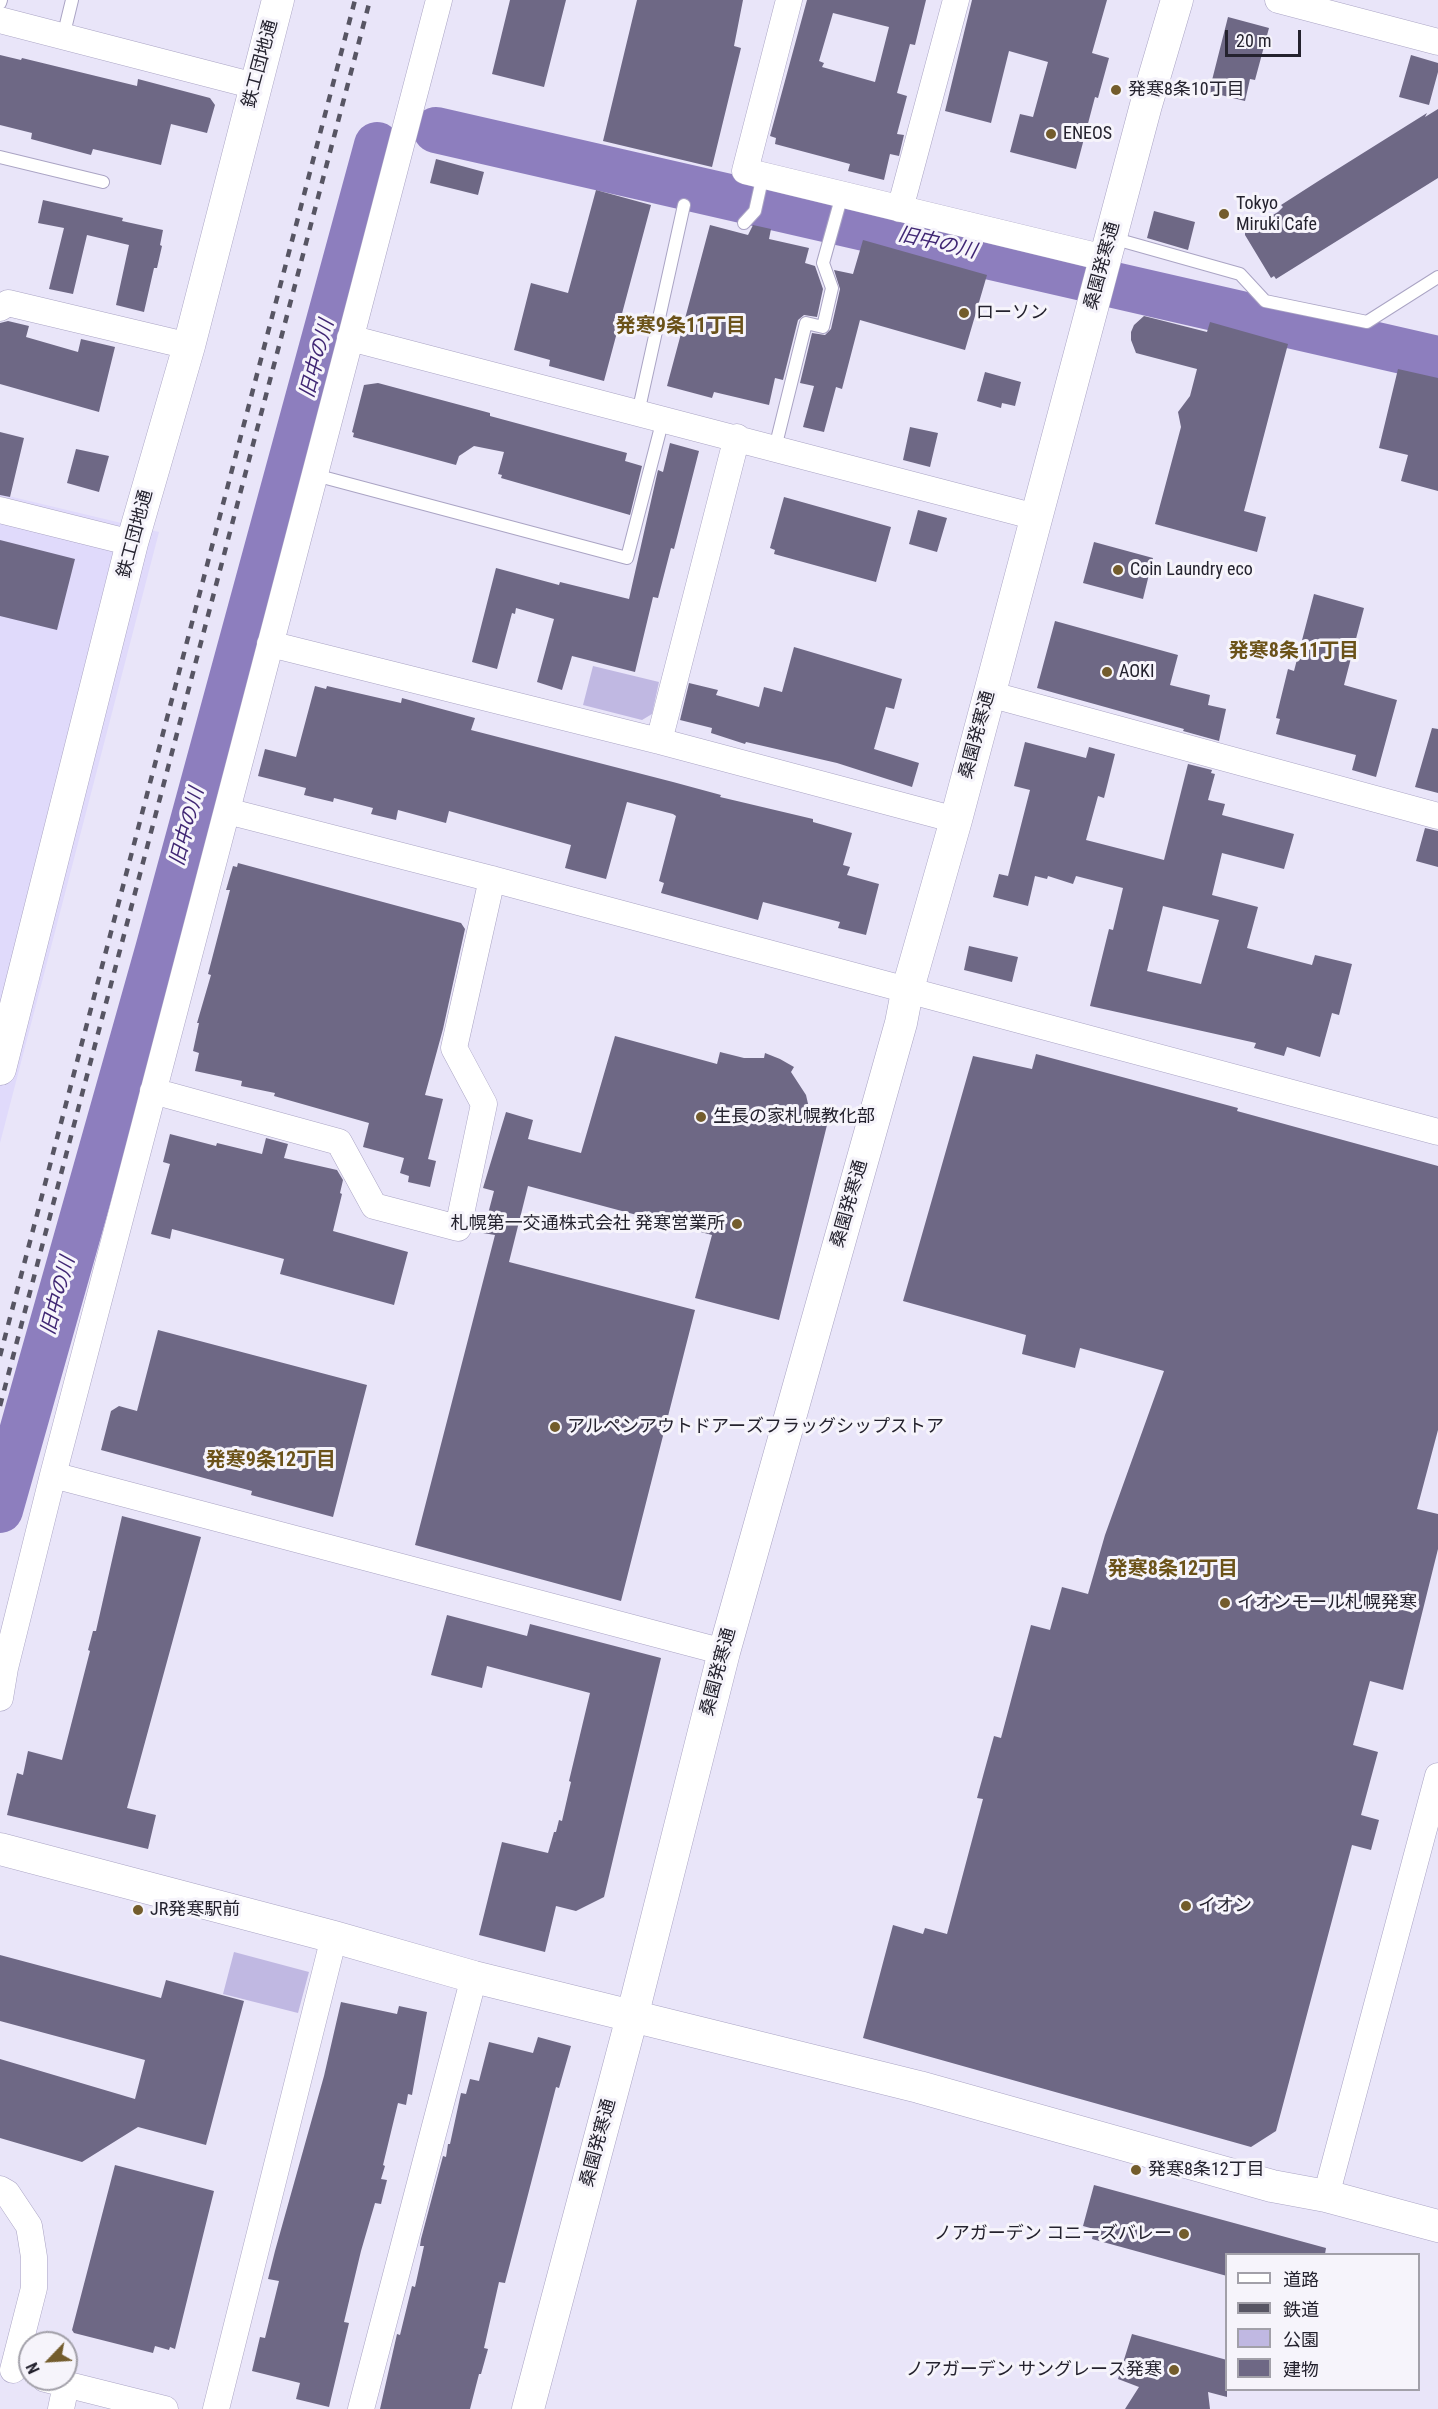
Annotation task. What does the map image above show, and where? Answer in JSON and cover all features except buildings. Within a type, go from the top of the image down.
[{"type":"street","name":"鉄工団地通","points":[[0,1069],[7,1009],[132,543],[189,346],[279,0]]},
{"type":"street","points":[[0,1698],[5,1668],[53,1475],[439,0]]},
{"type":"street","points":[[789,0],[745,171],[761,184],[840,202],[900,209],[1103,266]]},
{"type":"street","points":[[900,209],[956,0]]},
{"type":"street","name":"桑園発寒通","points":[[528,2409],[632,2017],[724,1652],[901,1023],[907,992],[956,820],[1103,266],[1177,0]]},
{"type":"street","points":[[1278,0],[1438,42]]},
{"type":"street","points":[[0,20],[255,86]]},
{"type":"street","points":[[0,308],[8,303],[189,346]]},
{"type":"street","points":[[350,338],[1036,517]]},
{"type":"street","points":[[659,741],[737,438]]},
{"type":"street","points":[[0,510],[132,543]]},
{"type":"street","points":[[270,644],[659,741],[956,820]]},
{"type":"street","points":[[989,694],[1438,816]]},
{"type":"street","points":[[227,811],[492,879],[907,992],[1438,1132]]},
{"type":"street","points":[[153,1091],[339,1142],[374,1206],[458,1228],[484,1104],[454,1048],[492,879]]},
{"type":"street","points":[[53,1475],[724,1652]]},
{"type":"street","points":[[1326,2196],[1429,1842],[1438,1776]]},
{"type":"street","points":[[0,1849],[334,1937],[474,1977],[920,2087],[1272,2186],[1326,2196],[1438,2226]]},
{"type":"street","points":[[216,2409],[334,1937]]},
{"type":"street","points":[[361,2409],[474,1977]]},
{"type":"street","points":[[0,2188],[8,2193],[29,2226],[34,2257],[34,2288],[14,2371]]},
{"type":"street","points":[[57,2391],[165,2409]]},
{"type":"lane","points":[[63,37],[72,0]]},
{"type":"lane","points":[[0,157],[103,182]]},
{"type":"lane","points":[[744,223],[754,211],[761,184]]},
{"type":"lane","points":[[775,448],[807,323],[823,327],[832,288],[823,263],[840,202]]},
{"type":"lane","points":[[638,413],[684,205]]},
{"type":"lane","points":[[1103,266],[1240,274],[1264,302],[1367,322],[1438,277]]},
{"type":"lane","points":[[315,475],[627,558],[663,419]]},
{"type":"shaded area","points":[[0,494],[159,532],[0,1143]]},
{"type":"green space","points":[[593,666],[659,682],[652,714],[642,720],[583,705]]},
{"type":"green space","points":[[234,1952],[309,1972],[298,2013],[223,1994]]},
{"type":"waterway","name":"旧中の川","points":[[436,130],[1438,359]]},
{"type":"waterway","name":"旧中の川","points":[[0,1510],[158,950],[377,145]]},
{"type":"railway","points":[[0,1356],[355,0]]},
{"type":"railway","points":[[0,1406],[370,0]]},
{"type":"place","name":"発寒8条10丁目","points":[[1116,90]]},
{"type":"place","name":"ENEOS","points":[[1051,134]]},
{"type":"place","name":"Tokyo Miruki Cafe","points":[[1224,214]]},
{"type":"place","name":"ローソン","points":[[964,313]]},
{"type":"place","name":"Coin Laundry eco","points":[[1118,570]]},
{"type":"place","name":"AOKI","points":[[1107,672]]},
{"type":"place","name":"生長の家札幌教化部","points":[[701,1117]]},
{"type":"place","name":"札幌第一交通株式会社 発寒営業所","points":[[737,1224]]},
{"type":"place","name":"アルペンアウトドアーズフラッグシップストア","points":[[555,1427]]},
{"type":"place","name":"イオンモール札幌発寒","points":[[1225,1603]]},
{"type":"place","name":"イオン","points":[[1186,1906]]},
{"type":"place","name":"JR発寒駅前","points":[[138,1910]]},
{"type":"place","name":"発寒8条12丁目","points":[[1136,2170]]},
{"type":"place","name":"ノアガーデン コニーズバレー","points":[[1184,2234]]},
{"type":"place","name":"ノアガーデン サングレース発寒","points":[[1174,2370]]},
{"type":"district","name":"発寒9条11丁目","points":[[681,327]]},
{"type":"district","name":"発寒8条11丁目","points":[[1294,652]]},
{"type":"district","name":"発寒9条12丁目","points":[[271,1461]]},
{"type":"district","name":"発寒8条12丁目","points":[[1173,1570]]}]
